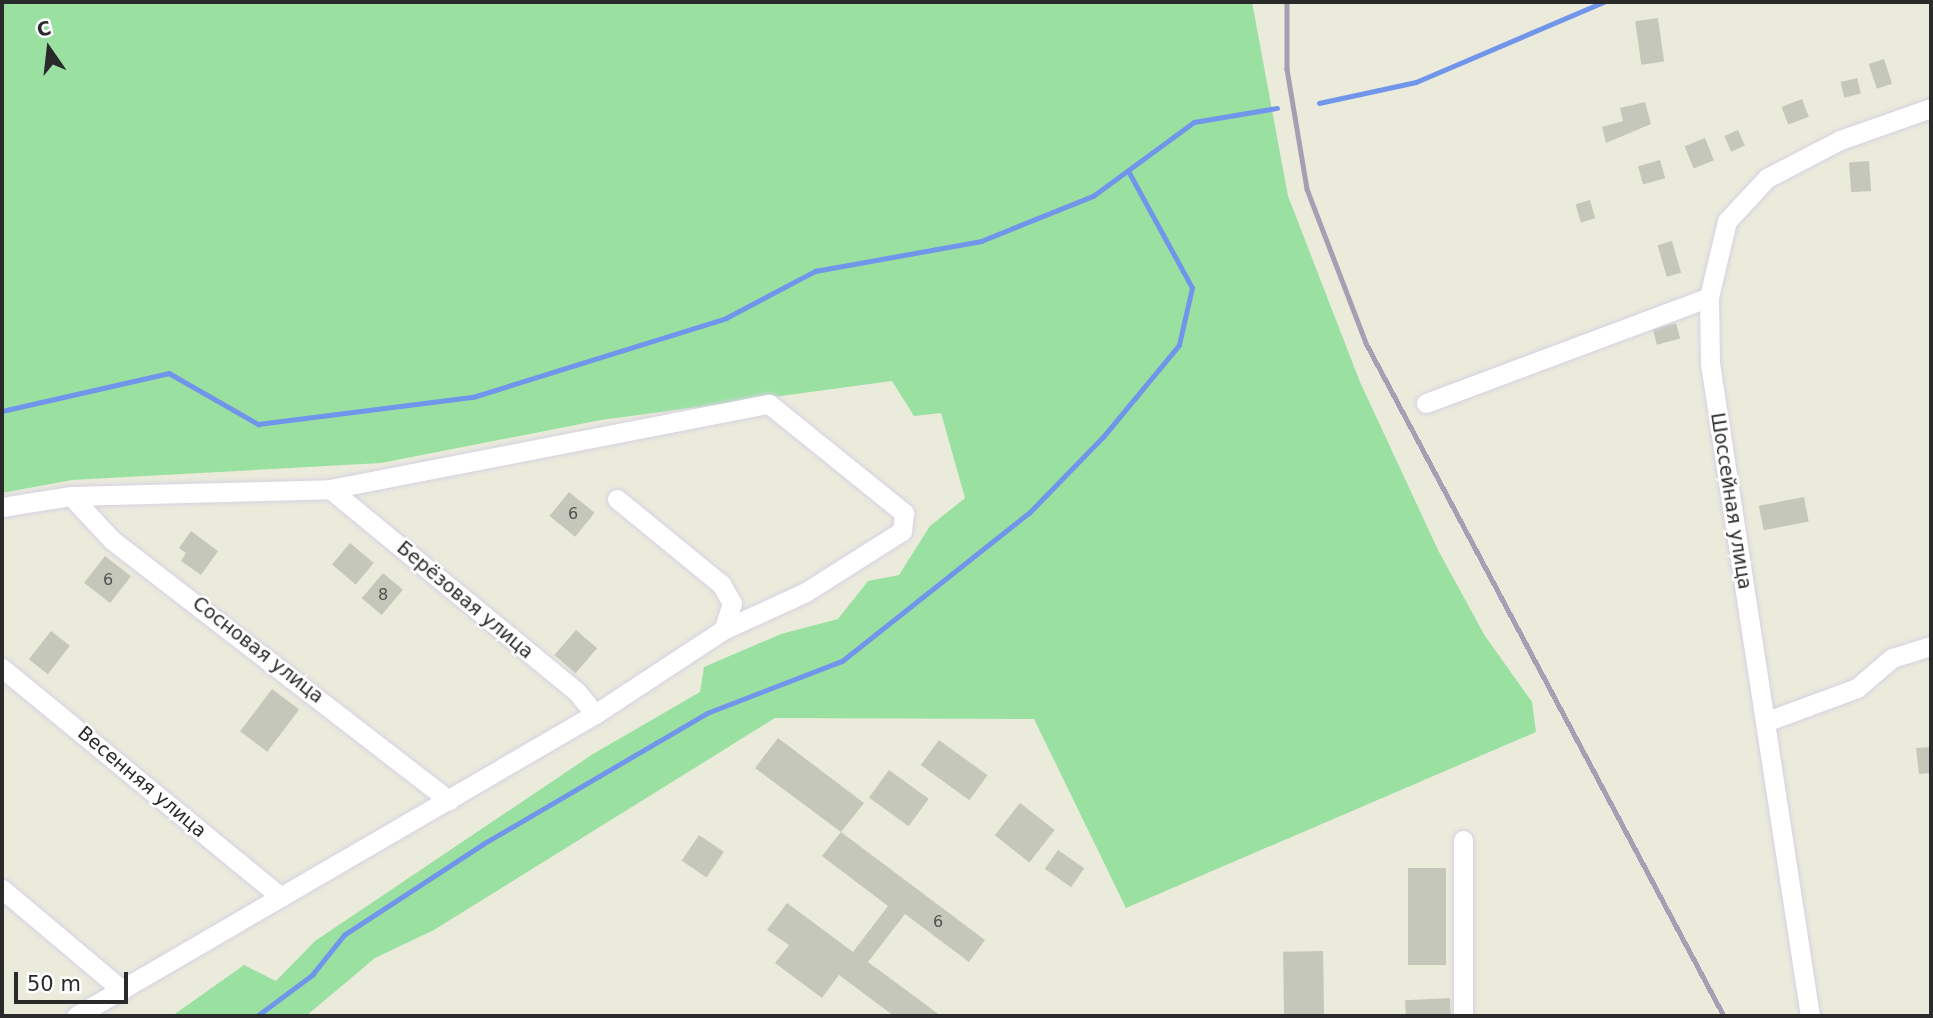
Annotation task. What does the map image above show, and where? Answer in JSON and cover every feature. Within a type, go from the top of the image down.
[{"type":"street","name":"Шоссейная улица","points":[[1810,1016],[1710,363],[1709,298],[1727,221],[1767,178],[1840,140],[1931,108]]},
{"type":"street","points":[[1426,403],[1709,298]]},
{"type":"street","points":[[2,507],[71,496],[330,489],[769,404],[904,513],[902,531],[806,592],[723,630],[595,715],[76,1016]]},
{"type":"street","name":"Берёзовая улица","points":[[330,489],[577,692],[595,715]]},
{"type":"street","name":"Сосновая улица","points":[[71,496],[112,540],[449,800]]},
{"type":"street","points":[[618,499],[721,584],[732,603],[723,630]]},
{"type":"street","points":[[1765,722],[1857,688],[1892,657],[1931,646]]},
{"type":"street","name":"Весенняя улица","points":[[2,668],[281,897]]},
{"type":"street","points":[[1463,840],[1463,1016]]},
{"type":"street","points":[[2,889],[122,990]]},
{"type":"green space","points":[[2,2],[1252,2],[1288,196],[1360,382],[1438,550],[1485,636],[1532,702],[1536,732],[1126,908],[1034,719],[775,718],[434,930],[375,958],[306,1016],[172,1016],[244,965],[276,981],[315,941],[593,754],[700,692],[704,667],[781,634],[838,619],[868,581],[899,575],[930,526],[965,498],[941,413],[914,416],[892,381],[601,420],[381,463],[72,480],[2,493]]},
{"type":"building","points":[[1658,18],[1664,62],[1641,65],[1635,21]]},
{"type":"building","points":[[1884,59],[1892,84],[1877,89],[1869,64]]},
{"type":"building","points":[[1857,78],[1861,94],[1844,98],[1841,82]]},
{"type":"building","points":[[1802,99],[1809,117],[1788,125],[1781,107]]},
{"type":"building","points":[[1645,102],[1651,124],[1606,143],[1602,127],[1623,121],[1620,108]]},
{"type":"building","points":[[1738,130],[1745,146],[1731,152],[1724,136]]},
{"type":"building","points":[[1705,138],[1714,160],[1694,168],[1685,146]]},
{"type":"building","points":[[1660,160],[1665,178],[1643,185],[1638,166]]},
{"type":"building","points":[[1869,161],[1871,191],[1851,192],[1849,162]]},
{"type":"building","points":[[1590,200],[1595,218],[1581,222],[1576,204]]},
{"type":"building","points":[[1672,241],[1681,273],[1667,277],[1658,245]]},
{"type":"building","points":[[1676,323],[1680,338],[1657,345],[1653,329]]},
{"type":"building","points":[[569,492],[595,513],[575,537],[549,516]]},
{"type":"building","points":[[1804,497],[1809,522],[1764,530],[1759,506]]},
{"type":"building","points":[[191,531],[218,551],[201,575],[181,561],[186,553],[179,548]]},
{"type":"building","points":[[350,543],[374,563],[356,584],[332,564]]},
{"type":"building","points":[[105,556],[131,576],[110,603],[84,583]]},
{"type":"building","points":[[383,573],[403,590],[382,615],[362,598]]},
{"type":"building","points":[[576,630],[597,648],[575,673],[554,655]]},
{"type":"building","points":[[51,631],[70,646],[48,674],[29,659]]},
{"type":"building","points":[[272,689],[299,709],[267,752],[240,731]]},
{"type":"building","points":[[778,738],[864,803],[841,832],[755,768]]},
{"type":"building","points":[[939,740],[988,775],[969,800],[921,765]]},
{"type":"building","points":[[1931,747],[1931,773],[1919,774],[1916,748]]},
{"type":"building","points":[[889,770],[929,799],[909,826],[869,798]]},
{"type":"building","points":[[1020,803],[1055,830],[1029,862],[995,835]]},
{"type":"building","points":[[841,832],[985,940],[969,962],[905,914],[868,962],[941,1016],[894,1016],[839,975],[822,998],[775,963],[789,945],[767,930],[787,903],[853,952],[888,906],[822,856]]},
{"type":"building","points":[[699,835],[724,852],[707,877],[682,861]]},
{"type":"building","points":[[1058,850],[1084,868],[1071,887],[1045,869]]},
{"type":"building","points":[[1408,868],[1446,868],[1446,965],[1408,965]]},
{"type":"building","points":[[1323,951],[1324,1016],[1284,1016],[1283,952]]},
{"type":"building","points":[[1450,998],[1451,1016],[1406,1016],[1405,1000]]},
{"type":"waterway","points":[[1319,103],[1416,82],[1604,2]]},
{"type":"waterway","points":[[2,411],[169,373],[258,424],[473,397],[726,318],[815,271],[981,241],[1093,196],[1194,122],[1277,108]]},
{"type":"waterway","points":[[257,1016],[312,975],[344,935],[483,844],[707,713],[842,661],[1029,513],[1103,437],[1179,345],[1192,288],[1128,171]]},
{"type":"railway","points":[[1287,2],[1287,69],[1307,189],[1366,343],[1724,1016]]}]
